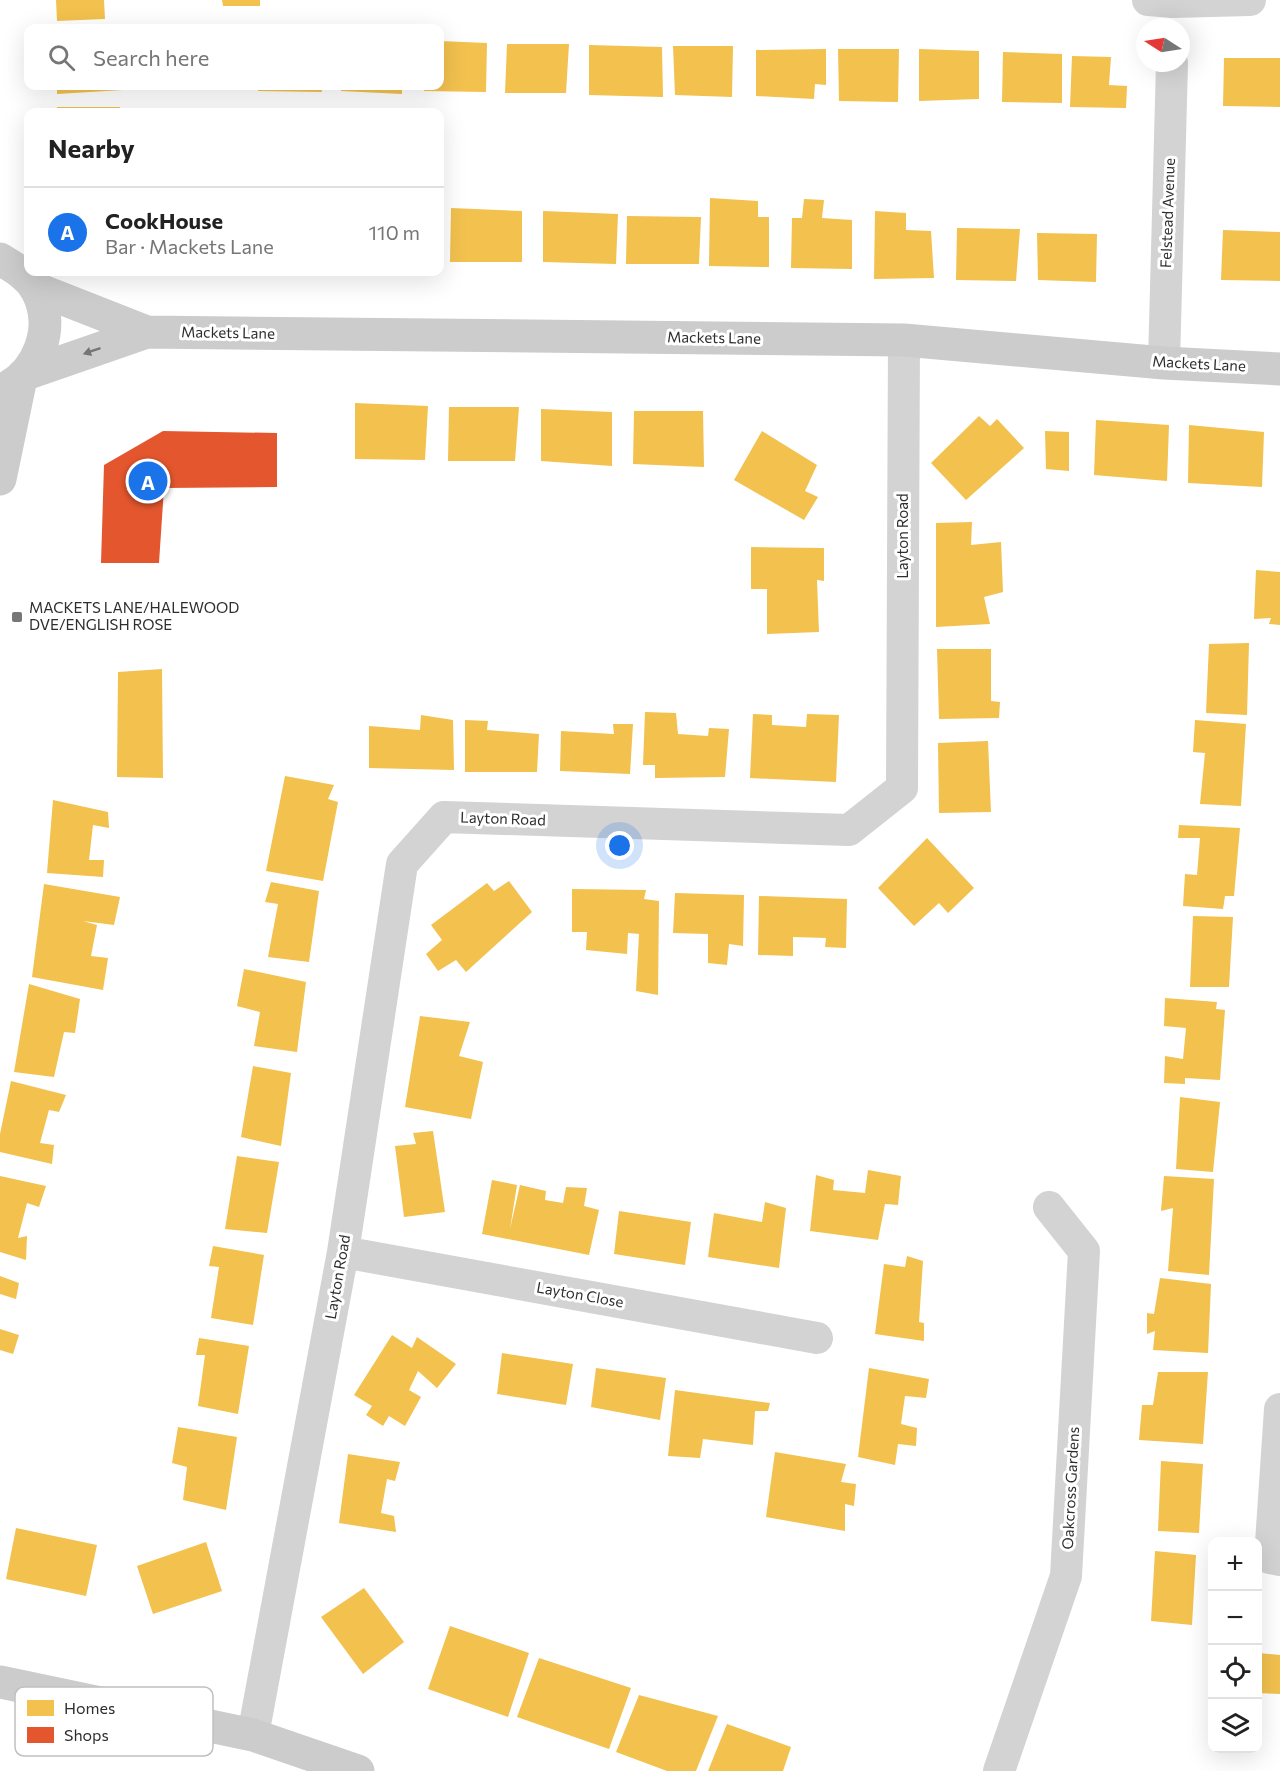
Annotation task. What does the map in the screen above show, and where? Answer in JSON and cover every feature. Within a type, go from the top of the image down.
[{"type":"street","points":[[1165,10],[1250,0]]},
{"type":"street","name":"Felstead Avenue","points":[[1164,363],[1172,72]]},
{"type":"street","points":[[0,260],[19,271],[35,288],[44,309],[45,333],[39,355],[16,381],[0,480]]},
{"type":"street","name":"Mackets Lane","points":[[35,288],[147,332],[904,340],[1164,363],[1280,369]]},
{"type":"street","name":"Mackets Lane","points":[[16,381],[147,332]]},
{"type":"street","name":"Layton Road","points":[[253,1735],[344,1252],[402,864],[444,817],[849,830],[902,789],[904,340]]},
{"type":"street","name":"Oakcross Gardens","points":[[999,1771],[1066,1575],[1084,1251],[1049,1207]]},
{"type":"street","name":"Layton Close","points":[[344,1252],[817,1338]]},
{"type":"street","points":[[1280,1409],[1270,1558],[1280,1560]]},
{"type":"street","points":[[0,1682],[24,1687]]},
{"type":"street","points":[[213,1727],[253,1735],[358,1771]]},
{"type":"building: Homes","points":[[56,0],[104,0],[105,19],[57,21]]},
{"type":"building: Homes","points":[[222,0],[260,0],[260,6],[223,6]]},
{"type":"building: Homes","points":[[444,41],[487,43],[486,92],[424,91],[444,90]]},
{"type":"building: Homes","points":[[507,44],[569,44],[566,93],[505,93]]},
{"type":"building: Homes","points":[[589,45],[662,47],[663,97],[589,95]]},
{"type":"building: Homes","points":[[673,46],[733,46],[732,97],[675,95]]},
{"type":"building: Homes","points":[[826,49],[826,85],[815,84],[814,99],[756,96],[756,50]]},
{"type":"building: Homes","points":[[838,49],[899,49],[898,102],[839,101]]},
{"type":"building: Homes","points":[[919,49],[979,51],[979,99],[919,101]]},
{"type":"building: Homes","points":[[1003,52],[1062,54],[1062,103],[1002,102]]},
{"type":"building: Homes","points":[[1072,56],[1111,57],[1109,85],[1127,86],[1126,108],[1070,107]]},
{"type":"building: Homes","points":[[1224,58],[1280,58],[1280,107],[1223,106]]},
{"type":"building: Homes","points":[[57,90],[123,90],[57,94]]},
{"type":"building: Homes","points":[[322,90],[322,92],[258,91]]},
{"type":"building: Homes","points":[[402,90],[402,94],[341,91]]},
{"type":"building: Homes","points":[[57,107],[120,107],[120,108]]},
{"type":"building: Homes","points":[[710,198],[758,201],[758,217],[769,217],[769,267],[709,266]]},
{"type":"building: Homes","points":[[804,199],[824,200],[822,218],[852,220],[852,269],[791,268],[792,218],[802,218]]},
{"type":"building: Homes","points":[[451,208],[522,211],[522,262],[450,262]]},
{"type":"building: Homes","points":[[543,211],[618,214],[616,264],[543,262]]},
{"type":"building: Homes","points":[[875,211],[906,213],[906,230],[931,231],[934,278],[874,279]]},
{"type":"building: Homes","points":[[627,216],[701,217],[699,264],[626,264]]},
{"type":"building: Homes","points":[[957,228],[1020,229],[1016,281],[956,280]]},
{"type":"building: Homes","points":[[1223,230],[1280,232],[1280,281],[1221,280]]},
{"type":"building: Homes","points":[[1037,233],[1097,234],[1096,282],[1038,280]]},
{"type":"building: Homes","points":[[355,403],[428,406],[425,460],[355,459]]},
{"type":"building: Homes","points":[[449,407],[519,407],[515,461],[448,461]]},
{"type":"building: Homes","points":[[541,409],[612,412],[612,466],[541,461]]},
{"type":"building: Homes","points":[[634,411],[703,411],[704,467],[633,464]]},
{"type":"building: Homes","points":[[979,416],[990,426],[997,419],[1024,448],[966,500],[931,463]]},
{"type":"building: Homes","points":[[1096,420],[1169,425],[1167,481],[1094,475]]},
{"type":"building: Homes","points":[[1189,425],[1264,432],[1262,487],[1188,483]]},
{"type":"building: Homes","points":[[762,431],[817,465],[805,491],[818,497],[804,520],[734,480]]},
{"type":"building: Homes","points":[[1045,431],[1069,432],[1069,471],[1046,469]]},
{"type":"building: Homes","points":[[972,522],[971,545],[1001,542],[1003,592],[984,597],[990,624],[936,627],[936,523]]},
{"type":"building: Homes","points":[[751,547],[824,548],[824,581],[817,580],[819,632],[767,634],[767,589],[751,589]]},
{"type":"building: Homes","points":[[1256,570],[1280,572],[1280,625],[1269,624],[1271,618],[1254,619]]},
{"type":"building: Homes","points":[[1249,643],[1247,715],[1206,713],[1209,644]]},
{"type":"building: Homes","points":[[937,649],[991,649],[991,701],[1000,702],[999,718],[939,719]]},
{"type":"building: Homes","points":[[162,669],[163,778],[117,777],[118,672]]},
{"type":"building: Homes","points":[[645,712],[676,713],[678,734],[708,736],[709,728],[729,729],[725,777],[655,778],[655,765],[643,765]]},
{"type":"building: Homes","points":[[753,714],[772,715],[772,725],[806,727],[807,714],[839,715],[836,782],[750,778]]},
{"type":"building: Homes","points":[[421,715],[453,720],[454,770],[369,768],[369,726],[420,730]]},
{"type":"building: Homes","points":[[465,720],[488,721],[487,730],[539,734],[537,772],[465,772]]},
{"type":"building: Homes","points":[[1195,720],[1246,724],[1241,806],[1200,804],[1205,753],[1193,752]]},
{"type":"building: Homes","points":[[613,724],[633,724],[630,774],[560,771],[561,731],[614,734]]},
{"type":"building: Homes","points":[[988,741],[991,812],[939,813],[938,743]]},
{"type":"building: Homes","points":[[285,776],[334,785],[328,799],[338,802],[323,881],[266,871]]},
{"type":"building: Homes","points":[[53,800],[108,812],[109,828],[93,825],[89,860],[104,860],[103,877],[47,873]]},
{"type":"building: Homes","points":[[1179,825],[1240,828],[1234,896],[1225,896],[1223,909],[1183,906],[1185,874],[1197,875],[1200,838],[1178,838]]},
{"type":"building: Homes","points":[[927,838],[974,888],[948,913],[939,903],[914,926],[878,888]]},
{"type":"building: Homes","points":[[509,881],[532,912],[466,972],[456,960],[438,971],[426,954],[442,940],[431,925],[487,883],[494,891]]},
{"type":"building: Homes","points":[[271,882],[319,891],[309,962],[268,957],[278,904],[265,902]]},
{"type":"building: Homes","points":[[44,884],[120,897],[114,925],[83,921],[97,925],[91,956],[108,958],[103,990],[32,977]]},
{"type":"building: Homes","points":[[572,889],[646,890],[644,899],[659,901],[658,995],[636,991],[639,934],[628,933],[627,954],[586,950],[587,932],[572,932]]},
{"type":"building: Homes","points":[[675,893],[744,895],[743,946],[729,944],[727,965],[708,963],[708,934],[673,933]]},
{"type":"building: Homes","points":[[759,896],[847,899],[846,948],[825,947],[826,938],[793,937],[793,956],[758,955]]},
{"type":"building: Homes","points":[[1193,916],[1233,917],[1229,987],[1190,987]]},
{"type":"building: Homes","points":[[244,969],[306,982],[297,1052],[254,1046],[260,1012],[237,1006]]},
{"type":"building: Homes","points":[[29,984],[80,999],[75,1033],[64,1032],[54,1077],[14,1072]]},
{"type":"building: Homes","points":[[1165,998],[1217,1002],[1216,1009],[1225,1010],[1220,1080],[1185,1078],[1185,1084],[1164,1083],[1165,1056],[1183,1059],[1186,1028],[1164,1026]]},
{"type":"building: Homes","points":[[420,1016],[470,1022],[459,1056],[483,1062],[471,1119],[405,1107]]},
{"type":"building: Homes","points":[[253,1066],[291,1073],[281,1146],[241,1137]]},
{"type":"building: Homes","points":[[11,1081],[66,1095],[59,1112],[49,1110],[40,1143],[54,1145],[52,1164],[0,1152],[0,1134]]},
{"type":"building: Homes","points":[[1180,1097],[1220,1102],[1213,1172],[1176,1169]]},
{"type":"building: Homes","points":[[433,1131],[445,1212],[404,1217],[395,1146],[416,1144],[413,1133]]},
{"type":"building: Homes","points":[[237,1156],[279,1162],[267,1233],[225,1229]]},
{"type":"building: Homes","points":[[868,1170],[901,1176],[898,1205],[885,1204],[878,1240],[810,1231],[816,1175],[834,1180],[833,1190],[865,1193]]},
{"type":"building: Homes","points":[[0,1176],[46,1186],[39,1207],[27,1203],[18,1238],[27,1236],[26,1260],[0,1252]]},
{"type":"building: Homes","points":[[1164,1176],[1214,1179],[1209,1275],[1168,1271],[1173,1208],[1161,1211]]},
{"type":"building: Homes","points":[[492,1180],[517,1185],[510,1229],[520,1185],[546,1191],[545,1200],[563,1203],[566,1187],[587,1188],[584,1206],[599,1210],[589,1255],[482,1234]]},
{"type":"building: Homes","points":[[765,1202],[786,1208],[779,1268],[708,1257],[714,1213],[762,1222]]},
{"type":"building: Homes","points":[[619,1211],[691,1222],[685,1265],[614,1254]]},
{"type":"building: Homes","points":[[213,1246],[264,1255],[253,1325],[211,1318],[219,1267],[209,1266]]},
{"type":"building: Homes","points":[[907,1256],[923,1261],[919,1322],[924,1323],[924,1341],[875,1334],[884,1264],[905,1267]]},
{"type":"building: Homes","points":[[0,1276],[19,1283],[16,1299],[0,1294]]},
{"type":"building: Homes","points":[[1160,1278],[1211,1284],[1208,1353],[1153,1350],[1155,1331],[1147,1334],[1147,1313],[1154,1314]]},
{"type":"building: Homes","points":[[0,1329],[19,1335],[13,1354],[0,1350]]},
{"type":"building: Homes","points":[[392,1335],[412,1348],[417,1337],[456,1364],[437,1388],[418,1371],[409,1390],[421,1397],[405,1426],[389,1416],[383,1426],[366,1415],[372,1406],[354,1395]]},
{"type":"building: Homes","points":[[199,1338],[249,1346],[238,1414],[198,1406],[205,1355],[196,1355]]},
{"type":"building: Homes","points":[[502,1353],[573,1364],[566,1405],[497,1394]]},
{"type":"building: Homes","points":[[596,1368],[666,1378],[660,1420],[591,1407]]},
{"type":"building: Homes","points":[[869,1368],[929,1379],[926,1398],[905,1396],[901,1424],[917,1428],[916,1446],[898,1444],[895,1465],[858,1457]]},
{"type":"building: Homes","points":[[1158,1372],[1208,1372],[1203,1444],[1139,1440],[1142,1405],[1153,1405]]},
{"type":"building: Homes","points":[[675,1390],[770,1403],[768,1411],[755,1411],[753,1445],[703,1439],[700,1458],[668,1456]]},
{"type":"building: Homes","points":[[178,1427],[237,1437],[226,1510],[183,1500],[187,1467],[172,1463]]},
{"type":"building: Homes","points":[[775,1452],[846,1464],[841,1482],[856,1484],[854,1506],[845,1504],[845,1531],[766,1517]]},
{"type":"building: Homes","points":[[348,1454],[400,1462],[395,1481],[387,1479],[381,1513],[394,1516],[396,1532],[339,1523]]},
{"type":"building: Homes","points":[[1161,1461],[1203,1464],[1199,1533],[1158,1531]]},
{"type":"building: Homes","points":[[16,1528],[97,1545],[86,1596],[6,1579]]},
{"type":"building: Homes","points":[[206,1542],[222,1591],[153,1614],[137,1566]]},
{"type":"building: Homes","points":[[1155,1551],[1196,1555],[1192,1625],[1151,1621]]},
{"type":"building: Homes","points":[[364,1588],[404,1642],[363,1674],[321,1617]]},
{"type":"building: Homes","points":[[450,1626],[529,1653],[508,1717],[428,1689]]},
{"type":"building: Homes","points":[[1262,1653],[1280,1655],[1280,1694],[1262,1693]]},
{"type":"building: Homes","points":[[539,1658],[631,1688],[609,1749],[517,1717]]},
{"type":"building: Homes","points":[[639,1695],[718,1716],[696,1771],[667,1771],[616,1752]]},
{"type":"building: Homes","points":[[727,1724],[791,1747],[783,1771],[708,1771]]},
{"type":"building: Shops","points":[[163,431],[277,433],[277,487],[164,488],[159,563],[101,563],[104,465]]},
{"type":"place","name":"CookHouse","points":[[148,481]]},
{"type":"place","name":"MACKETS LANE/HALEWOOD DVE/ENGLISH ROSE","points":[[17,617]]}]
